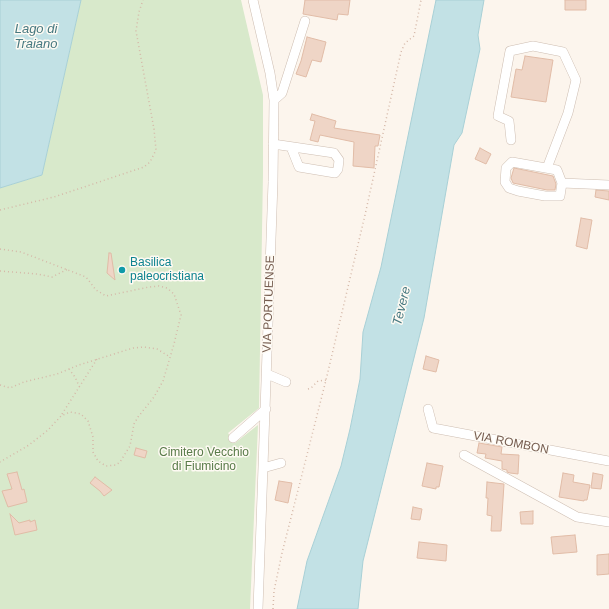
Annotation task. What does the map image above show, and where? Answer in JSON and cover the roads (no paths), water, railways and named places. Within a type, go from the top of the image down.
[{"type":"street","name":"VIA PORTUENSE","points":[[253,0],[270,73],[274,100],[266,409],[258,609]]},
{"type":"street","points":[[274,100],[282,93],[305,21]]},
{"type":"street","points":[[511,140],[509,121],[498,116],[510,51],[533,46],[563,52],[576,80],[568,113],[547,168]]},
{"type":"street","points":[[274,144],[334,152],[339,160],[338,169],[335,173],[299,167],[291,147]]},
{"type":"street","points":[[512,162],[557,170],[562,183],[560,196],[545,196],[518,191],[509,188],[506,182],[506,168],[512,162]]},
{"type":"street","points":[[562,183],[609,185]]},
{"type":"street","points":[[267,374],[286,382]]},
{"type":"street","points":[[233,438],[266,409]]},
{"type":"street","name":"VIA ROMBON","points":[[428,409],[433,428],[609,461]]},
{"type":"street","points":[[464,455],[577,518],[609,522]]},
{"type":"street","points":[[263,468],[281,463]]},
{"type":"water","name":"Lago di Traiano","points":[[0,0],[81,0],[42,175],[0,188]]},
{"type":"water","name":"Tevere","points":[[436,0],[484,0],[478,35],[480,49],[462,133],[454,145],[424,318],[363,561],[358,609],[297,609],[307,561],[341,466],[350,429],[360,379],[363,332],[381,267]]},
{"type":"place","name":"Basilica paleocristiana","points":[[122,270]]},
{"type":"park label","name":"Cimitero Vecchio di Fiumicino","points":[[204,460]]}]
